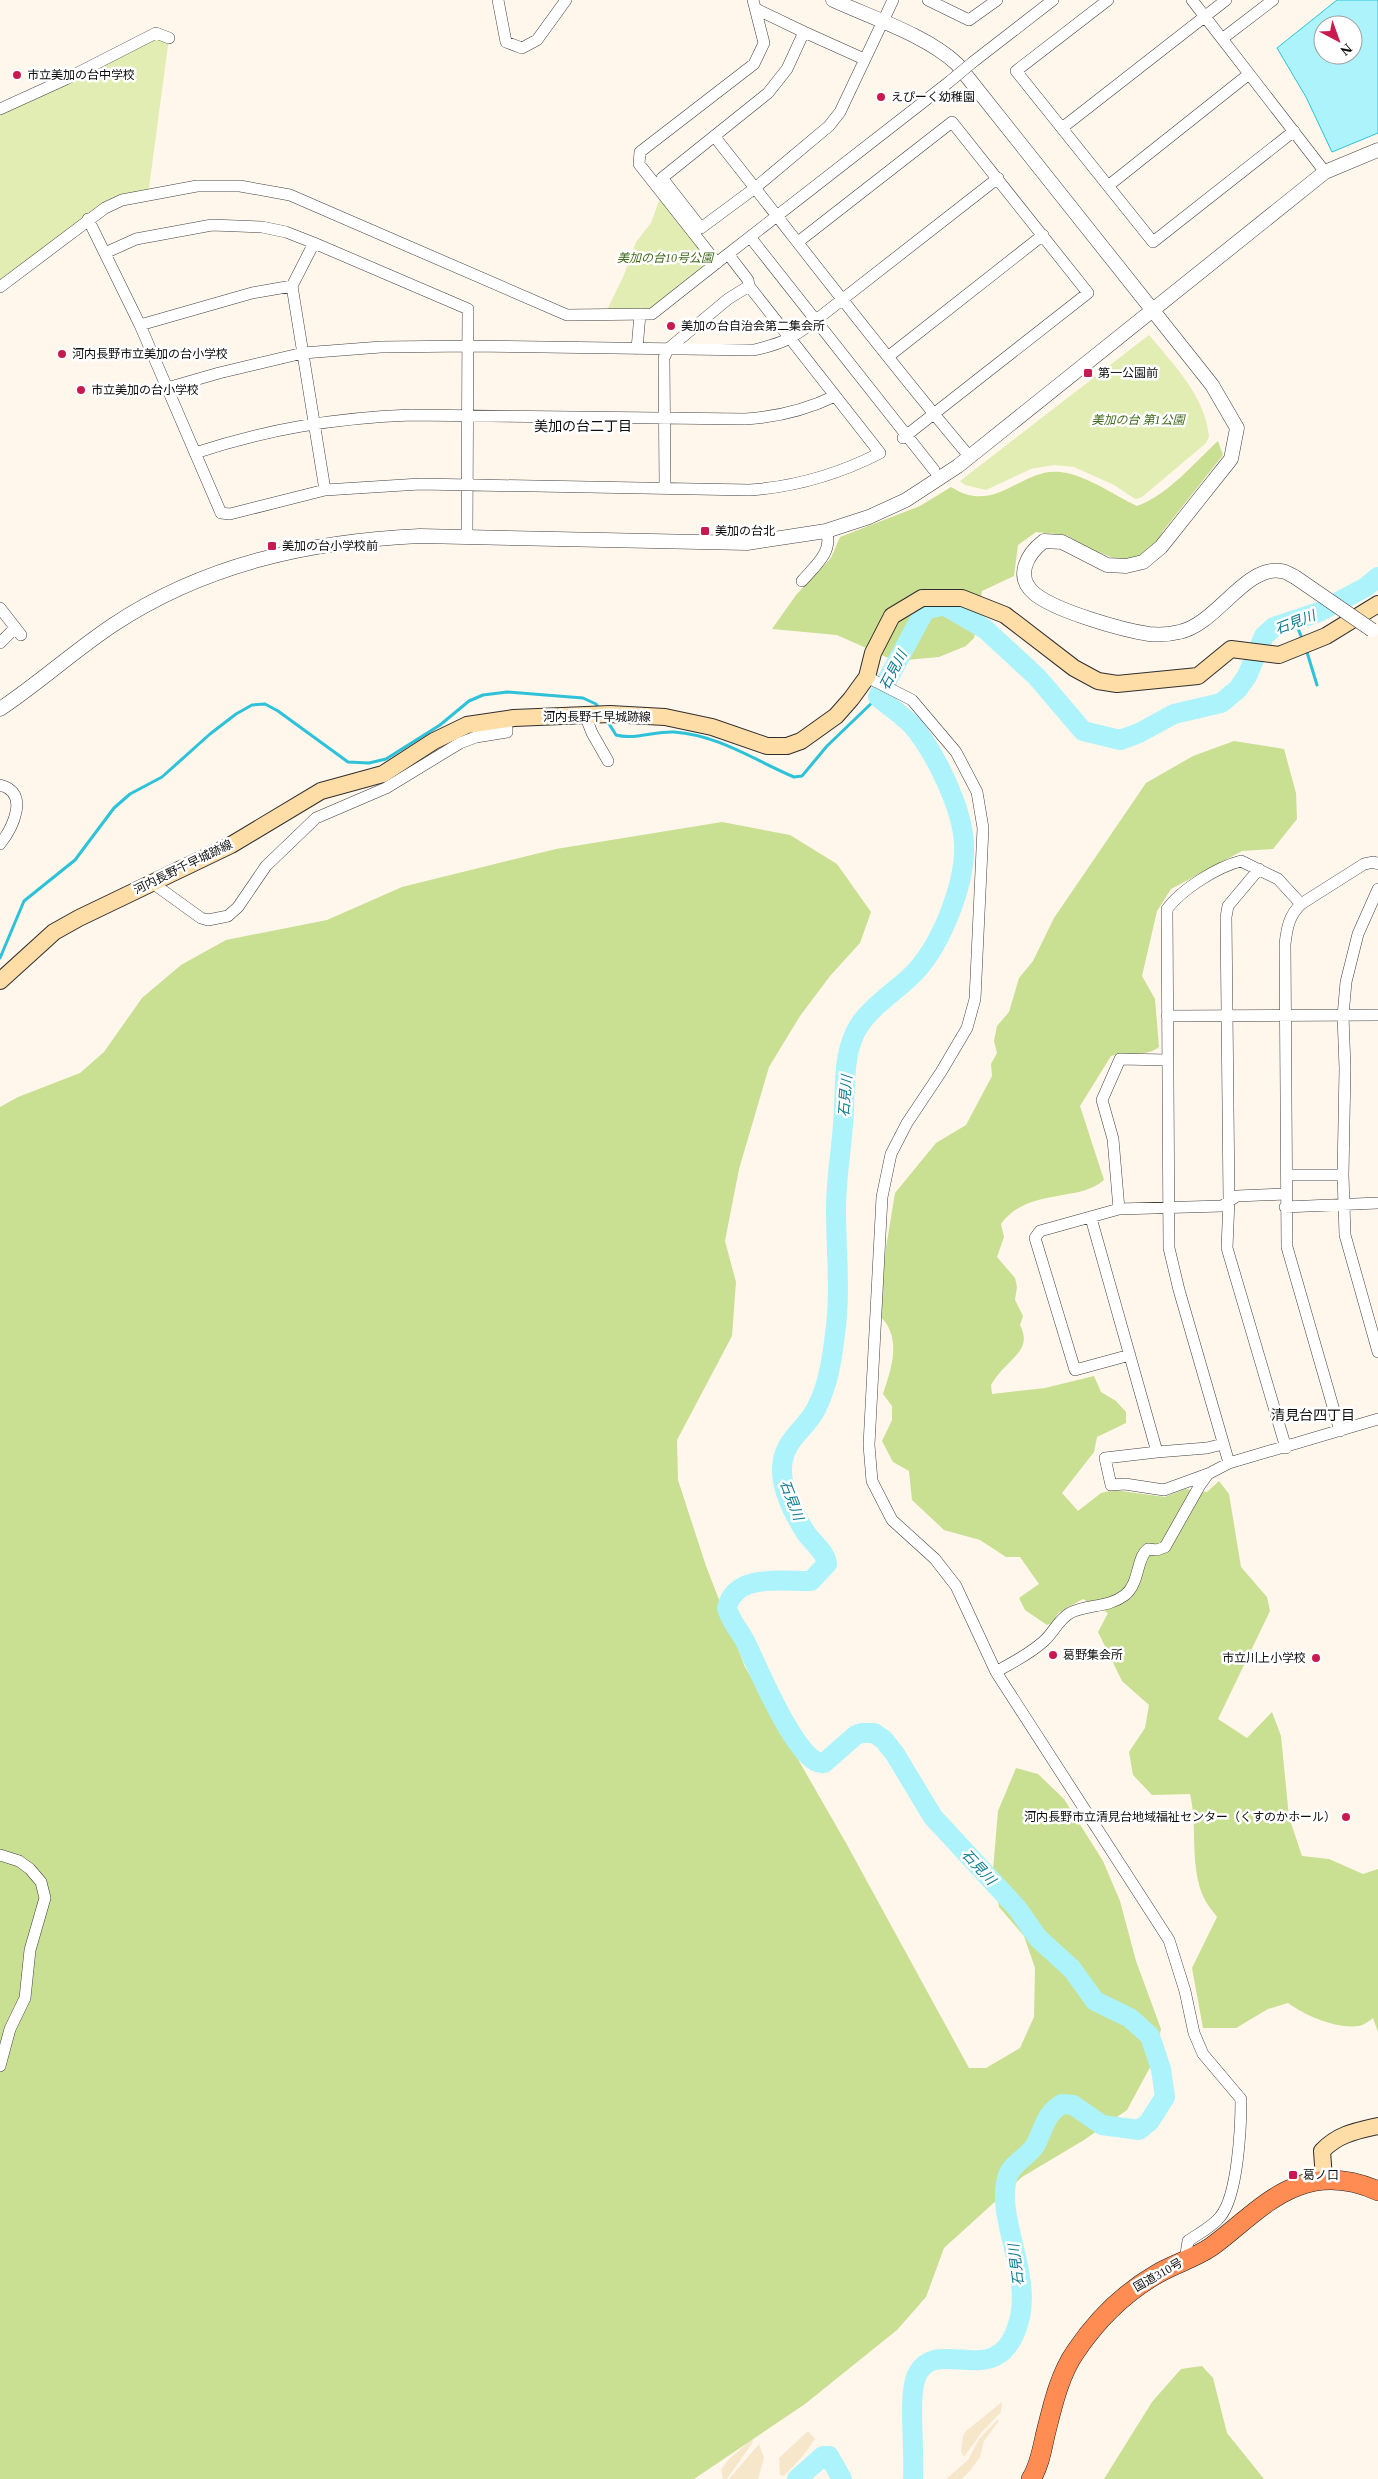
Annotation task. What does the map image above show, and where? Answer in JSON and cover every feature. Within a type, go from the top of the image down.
[{"type":"highway","name":"国道310号","points":[[1031,2479],[1042,2450],[1061,2381],[1074,2352],[1108,2311],[1133,2290],[1209,2248],[1267,2202],[1297,2186],[1324,2179],[1359,2182],[1378,2191]]},
{"type":"main road","name":"河内長野千早城跡線","points":[[0,981],[54,932],[151,882],[186,868],[231,845],[321,791],[383,774],[434,741],[467,725],[514,718],[597,714],[665,717],[712,727],[766,746],[787,746],[801,741],[836,716],[867,677],[873,653],[892,616],[922,598],[962,598],[1005,615],[1074,668],[1098,681],[1117,684],[1198,676],[1231,649],[1279,655],[1326,636],[1378,604]]},
{"type":"main road","points":[[1324,2179],[1322,2151],[1333,2140],[1346,2133],[1378,2126]]},
{"type":"street","points":[[498,0],[506,42],[522,48],[537,40],[566,0]]},
{"type":"street","points":[[833,0],[931,44],[944,52],[957,64],[1212,385],[1232,416],[1237,428],[1231,459],[1161,547],[1144,562],[1126,566],[1107,565],[1062,542],[1044,541],[1027,558],[1023,570],[1026,582],[1033,593],[1053,604],[1151,634],[1180,632],[1200,623],[1253,578],[1265,572],[1281,571],[1295,576],[1375,631]]},
{"type":"street","points":[[804,32],[778,82],[768,93],[662,178],[701,228],[755,188],[829,126],[840,112],[893,0]]},
{"type":"street","points":[[928,0],[969,20],[997,0]]},
{"type":"street","points":[[0,287],[88,219],[122,200],[197,186],[240,186],[268,190],[290,196],[567,315],[652,314],[1053,0]]},
{"type":"street","points":[[1108,0],[1016,71],[1153,242],[1294,131]]},
{"type":"street","points":[[1192,0],[1325,172]]},
{"type":"street","points":[[1062,128],[1226,0]]},
{"type":"street","points":[[1222,39],[1274,0]]},
{"type":"street","points":[[754,5],[804,32],[864,58]]},
{"type":"street","points":[[717,263],[639,164],[640,152],[754,64],[764,43],[754,5]]},
{"type":"street","points":[[0,109],[66,79],[156,33],[169,38]]},
{"type":"street","points":[[1108,186],[1249,74]]},
{"type":"street","points":[[798,242],[952,122],[1088,293],[905,436]]},
{"type":"street","points":[[714,136],[842,300],[969,456]]},
{"type":"street","points":[[0,709],[114,624],[171,593],[235,566],[308,546],[368,538],[467,537],[747,543],[826,531],[869,517],[906,500],[939,479],[1154,310],[1325,172],[1378,150]]},
{"type":"street","points":[[167,388],[219,372],[303,353],[381,347],[470,346],[754,350],[791,340],[998,178]]},
{"type":"street","points":[[88,219],[140,326],[221,513],[230,514],[325,490],[420,484],[769,489],[820,478],[856,466],[883,452],[835,396],[791,340],[749,286],[748,280],[728,254]]},
{"type":"street","points":[[105,253],[136,239],[212,225],[262,227],[286,232],[314,243],[468,309],[470,346],[467,537]]},
{"type":"street","points":[[888,356],[1043,235]]},
{"type":"street","points":[[750,237],[905,436],[934,470]]},
{"type":"street","points":[[314,243],[292,286],[325,490]]},
{"type":"street","points":[[140,326],[252,293],[292,286]]},
{"type":"street","points":[[665,487],[664,358],[668,350],[728,299],[749,286]]},
{"type":"street","points":[[638,349],[640,314]]},
{"type":"street","points":[[195,453],[234,440],[315,422],[372,416],[468,415],[665,419],[766,418],[814,406],[835,396]]},
{"type":"street","points":[[802,581],[829,545],[826,531]]},
{"type":"street","points":[[0,608],[18,631],[0,642]]},
{"type":"street","points":[[867,677],[912,700],[956,752],[977,792],[983,828],[975,999],[967,1028],[941,1072],[907,1123],[892,1154],[882,1197],[869,1461],[872,1481],[892,1520],[935,1559],[956,1586],[996,1672],[1169,1940],[1185,1991],[1194,2033],[1203,2054],[1241,2099],[1239,2140],[1232,2192],[1220,2218],[1188,2241],[1185,2260]]},
{"type":"street","points":[[597,714],[592,733],[608,761]]},
{"type":"street","points":[[151,882],[201,918],[208,920],[228,916],[238,907],[266,866],[316,818],[386,788],[460,743],[476,737],[507,732],[507,728],[479,730],[467,725]]},
{"type":"street","points":[[0,785],[6,786],[15,797],[18,811],[0,844]]},
{"type":"street","points":[[1229,1464],[1179,1290],[1169,1248],[1167,910],[1171,904],[1225,865],[1241,861],[1278,879],[1301,904]]},
{"type":"street","points":[[1340,1431],[1287,1248],[1285,1207],[1287,1175],[1285,1016],[1287,924],[1292,913],[1301,904],[1364,864],[1374,862],[1378,864]]},
{"type":"street","points":[[1259,869],[1228,906],[1227,912],[1226,1016],[1229,1200],[1227,1248],[1286,1448]]},
{"type":"street","points":[[1378,889],[1366,913],[1352,953],[1346,982],[1343,1016],[1345,1236],[1378,1352]]},
{"type":"street","points":[[1167,1016],[1378,1015]]},
{"type":"street","points":[[1119,1209],[1113,1139],[1102,1100],[1120,1059],[1167,1060]]},
{"type":"street","points":[[1287,1175],[1343,1175]]},
{"type":"street","points":[[1130,1355],[1075,1370],[1034,1238],[1040,1231],[1119,1209],[1222,1206],[1237,1196],[1285,1194]]},
{"type":"street","points":[[1285,1207],[1378,1203]]},
{"type":"street","points":[[1091,1218],[1157,1452]]},
{"type":"street","points":[[1223,1444],[1207,1448],[1105,1458],[1111,1485],[1125,1484],[1164,1490],[1229,1464],[1378,1419]]},
{"type":"street","points":[[996,1672],[1032,1652],[1046,1639],[1062,1618],[1084,1608],[1103,1606],[1124,1596],[1136,1578],[1142,1553],[1148,1549],[1157,1550],[1165,1547],[1208,1474]]},
{"type":"street","points":[[0,1855],[19,1861],[30,1869],[41,1882],[45,1898],[30,1950],[25,1998],[10,2030],[0,2066]]},
{"type":"shaded area","points":[[1002,2402],[1001,2412],[982,2432],[964,2457],[961,2452],[963,2436],[966,2431]]},
{"type":"shaded area","points":[[998,2419],[998,2422],[984,2441],[980,2457],[970,2471],[961,2479],[946,2479],[968,2460],[979,2439]]},
{"type":"shaded area","points":[[808,2431],[815,2439],[802,2457],[784,2476],[780,2475],[779,2458]]},
{"type":"shaded area","points":[[752,2439],[753,2442],[727,2479],[723,2479],[721,2470],[728,2460]]},
{"type":"shaded area","points":[[759,2444],[764,2458],[758,2479],[729,2479]]},
{"type":"green space","points":[[156,33],[169,38],[148,195],[122,200],[0,287],[0,109]]},
{"type":"green space","name":"美加の台10号公園","points":[[660,198],[710,260],[708,265],[651,311],[607,310],[624,275],[636,242],[651,223]]},
{"type":"green space","name":"美加の台 第1公園","points":[[1149,335],[1178,369],[1195,395],[1207,422],[1209,437],[1205,444],[1142,497],[1135,499],[1114,485],[1074,467],[1054,465],[1031,469],[986,490],[965,485],[960,481]]},
{"type":"green space","points":[[1218,441],[1223,455],[1163,531],[1153,549],[1135,559],[1116,559],[1091,549],[1066,535],[1036,532],[1018,545],[1014,576],[982,591],[974,638],[966,646],[939,657],[895,661],[837,635],[772,629],[796,595],[831,558],[840,537],[920,506],[951,487],[967,495],[981,496],[995,494],[1032,477],[1060,472],[1090,481],[1137,506],[1170,486]]},
{"type":"green space","points":[[1234,741],[1284,749],[1296,793],[1297,819],[1273,849],[1242,851],[1171,889],[1157,911],[1142,976],[1155,999],[1159,1047],[1149,1052],[1111,1056],[1080,1106],[1104,1180],[1093,1187],[1081,1191],[1025,1205],[1012,1212],[1001,1224],[1004,1237],[997,1257],[1015,1278],[1017,1287],[1015,1300],[1023,1316],[1020,1325],[1024,1339],[1020,1350],[991,1385],[992,1394],[1045,1388],[1094,1376],[1101,1392],[1116,1401],[1126,1412],[1126,1423],[1097,1437],[1094,1452],[1062,1493],[1078,1511],[1101,1493],[1114,1490],[1165,1497],[1185,1489],[1207,1492],[1219,1481],[1229,1494],[1241,1567],[1267,1597],[1270,1611],[1218,1719],[1247,1738],[1272,1712],[1281,1736],[1289,1817],[1302,1856],[1329,1859],[1363,1874],[1378,1869],[1378,2032],[1373,2018],[1359,2026],[1341,2025],[1312,2017],[1288,2003],[1268,2009],[1236,2028],[1203,2028],[1192,1968],[1217,1917],[1205,1901],[1199,1886],[1190,1794],[1152,1795],[1133,1775],[1129,1752],[1145,1728],[1149,1705],[1122,1681],[1098,1632],[1108,1613],[1083,1599],[1058,1613],[1053,1623],[1047,1625],[1025,1610],[1019,1598],[1039,1584],[1020,1557],[1006,1557],[980,1540],[944,1530],[912,1500],[909,1471],[893,1462],[882,1441],[892,1420],[892,1406],[883,1394],[892,1363],[893,1343],[887,1325],[880,1316],[879,1290],[895,1193],[936,1143],[966,1125],[992,1076],[991,1064],[997,1053],[994,1041],[997,1026],[1009,1012],[1019,978],[1033,961],[1054,918],[1146,783],[1193,756]]},
{"type":"green space","points":[[722,822],[790,835],[837,864],[871,912],[860,943],[830,976],[800,1016],[769,1067],[739,1169],[725,1241],[736,1282],[732,1336],[677,1440],[678,1480],[706,1566],[745,1667],[846,1843],[969,2068],[986,2068],[1020,2048],[1034,2017],[1035,1968],[1024,1936],[999,1907],[993,1870],[998,1811],[1016,1768],[1038,1774],[1064,1799],[1103,1861],[1120,1901],[1136,1961],[1161,2029],[1155,2058],[1127,2110],[1084,2140],[1022,2177],[944,2248],[926,2297],[897,2330],[805,2404],[694,2479],[0,2479],[0,1107],[18,1097],[80,1073],[104,1052],[142,998],[181,965],[226,940],[327,920],[402,887],[556,849]]},
{"type":"green space","points":[[1202,2366],[1213,2378],[1227,2433],[1264,2479],[1104,2479],[1152,2402],[1181,2369]]},
{"type":"water","points":[[1337,0],[1378,0],[1378,133],[1332,152],[1306,97],[1277,48],[1313,19],[1313,65],[1363,65],[1363,15],[1318,15]]},
{"type":"waterway","name":"石見川","points":[[913,2479],[912,2398],[916,2377],[925,2364],[938,2359],[984,2360],[999,2354],[1011,2341],[1020,2317],[1021,2281],[1009,2227],[1005,2193],[1007,2178],[1012,2168],[1033,2149],[1049,2116],[1062,2104],[1073,2105],[1102,2125],[1139,2130],[1149,2122],[1165,2097],[1161,2069],[1150,2036],[1130,2018],[1095,2001],[1072,1969],[1038,1938],[1017,1908],[933,1817],[895,1754],[884,1740],[874,1733],[856,1735],[824,1763],[814,1760],[803,1750],[780,1714],[727,1608],[732,1597],[740,1589],[750,1584],[775,1580],[811,1581],[827,1564],[824,1556],[806,1533],[794,1511],[784,1486],[782,1470],[786,1451],[794,1437],[816,1409],[829,1373],[838,1303],[836,1196],[849,1051],[855,1033],[865,1017],[909,978],[931,951],[949,915],[961,877],[964,843],[962,829],[953,797],[946,781],[921,736],[900,714],[878,697],[925,610],[944,605],[985,629],[1037,677],[1083,731],[1120,740],[1139,733],[1174,714],[1221,703],[1238,689],[1247,676],[1264,636],[1274,627],[1319,612],[1366,587],[1378,577]]},
{"type":"waterway","points":[[1295,621],[1303,641]]},
{"type":"waterway","points":[[1306,649],[1317,685]]},
{"type":"waterway","points":[[0,958],[24,901],[75,860],[114,808],[130,794],[162,777],[210,734],[236,714],[252,705],[265,704],[278,711],[348,762],[369,763],[386,759],[440,725],[469,701],[483,695],[507,692],[583,698],[596,704],[600,710]]},
{"type":"waterway","points":[[606,719],[616,735],[630,736],[667,732],[690,734],[736,749],[794,777],[802,776],[827,746],[878,697]]},
{"type":"waterway","name":"石見川","points":[[797,2479],[823,2456],[829,2456],[842,2479]]},
{"type":"place","name":"市立美加の台中学校","points":[[17,75]]},
{"type":"place","name":"えぴーく幼稚園","points":[[881,97]]},
{"type":"place","name":"美加の台自治会第二集会所","points":[[671,326]]},
{"type":"place","name":"河内長野市立美加の台小学校","points":[[62,354]]},
{"type":"place","name":"第一公園前","points":[[1088,373]]},
{"type":"place","name":"市立美加の台小学校","points":[[81,390]]},
{"type":"place","name":"美加の台北","points":[[705,531]]},
{"type":"place","name":"美加の台小学校前","points":[[272,546]]},
{"type":"place","name":"葛野集会所","points":[[1053,1655]]},
{"type":"place","name":"市立川上小学校","points":[[1316,1658]]},
{"type":"place","name":"河内長野市立清見台地域福祉センター（くすのかホール）","points":[[1346,1817]]},
{"type":"place","name":"葛ノ口","points":[[1293,2175]]},
{"type":"district","name":"美加の台二丁目","points":[[583,426]]},
{"type":"district","name":"清見台四丁目","points":[[1313,1415]]}]
